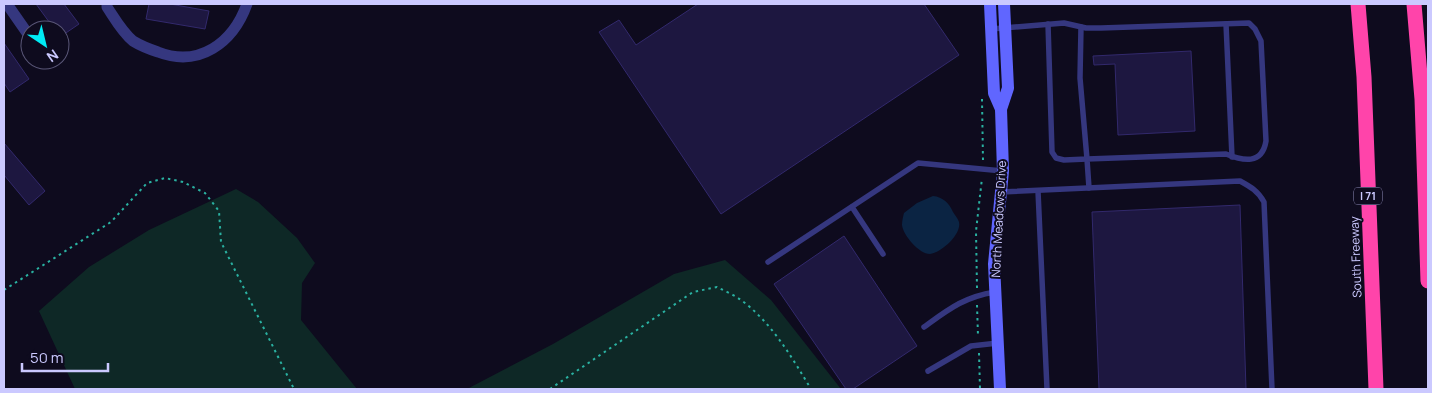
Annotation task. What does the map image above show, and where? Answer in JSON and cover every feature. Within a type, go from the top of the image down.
[{"type":"highway","name":"South Freeway","points":[[1358,4],[1364,77],[1376,389]]},
{"type":"highway","points":[[1414,4],[1422,99],[1428,281]]},
{"type":"street","points":[[7,4],[20,23]]},
{"type":"street","points":[[107,4],[107,8],[125,33],[144,47],[166,55],[182,57],[202,55],[227,37],[237,27],[247,4]]},
{"type":"street","name":"North Meadows Drive","points":[[990,4],[994,93],[1001,109]]},
{"type":"street","name":"North Meadows Drive","points":[[1000,389],[994,264],[1003,171],[1001,109],[1008,88],[1004,4]]},
{"type":"lane","points":[[991,29],[1048,24],[1064,23],[1081,27],[1101,28],[1249,23],[1255,29],[1261,41],[1266,141],[1264,150],[1257,158],[1241,160],[1226,154],[1064,160],[1056,158],[1052,152],[1048,24]]},
{"type":"lane","points":[[1226,24],[1232,157]]},
{"type":"lane","points":[[1081,27],[1080,78],[1089,188]]},
{"type":"lane","points":[[768,262],[918,163],[1003,171]]},
{"type":"lane","points":[[1001,192],[1240,181],[1259,193],[1264,202],[1266,225],[1272,389]]},
{"type":"lane","points":[[1038,190],[1047,389]]},
{"type":"lane","points":[[852,207],[882,254]]},
{"type":"lane","points":[[924,327],[951,308],[977,295],[996,292]]},
{"type":"lane","points":[[928,371],[963,349],[979,344],[998,342]]},
{"type":"path","points":[[980,389],[976,231],[983,169],[982,98]]},
{"type":"path","points":[[4,290],[111,222],[147,183],[164,178],[183,182],[205,193],[219,211],[221,242],[294,389]]},
{"type":"path","points":[[550,389],[694,292],[717,287],[739,299],[758,314],[785,346],[811,389]]},
{"type":"green space","points":[[236,189],[258,202],[297,238],[315,263],[302,283],[301,320],[357,389],[75,389],[39,311],[89,267],[149,230]]},
{"type":"green space","points":[[725,260],[771,300],[841,389],[467,389],[553,344],[674,274]]},
{"type":"water","points":[[933,196],[943,199],[948,203],[959,221],[959,227],[954,237],[945,247],[930,254],[921,251],[912,243],[905,234],[902,224],[904,213],[917,203]]},
{"type":"building","points":[[36,4],[64,4],[79,24],[70,30],[70,20],[48,20]]},
{"type":"building","points":[[149,4],[170,4],[209,11],[205,29],[146,19]]},
{"type":"building","points":[[698,4],[924,4],[959,55],[721,214],[599,32],[619,20],[636,45]]},
{"type":"building","points":[[4,43],[20,66],[20,70],[23,70],[29,79],[10,92],[4,83]]},
{"type":"building","points":[[1191,51],[1195,131],[1118,135],[1115,64],[1094,65],[1093,56]]},
{"type":"building","points":[[4,143],[45,191],[29,205],[4,175]]},
{"type":"building","points":[[1240,205],[1246,389],[1099,389],[1092,212]]},
{"type":"building","points":[[844,236],[917,346],[853,389],[846,389],[774,284]]}]
